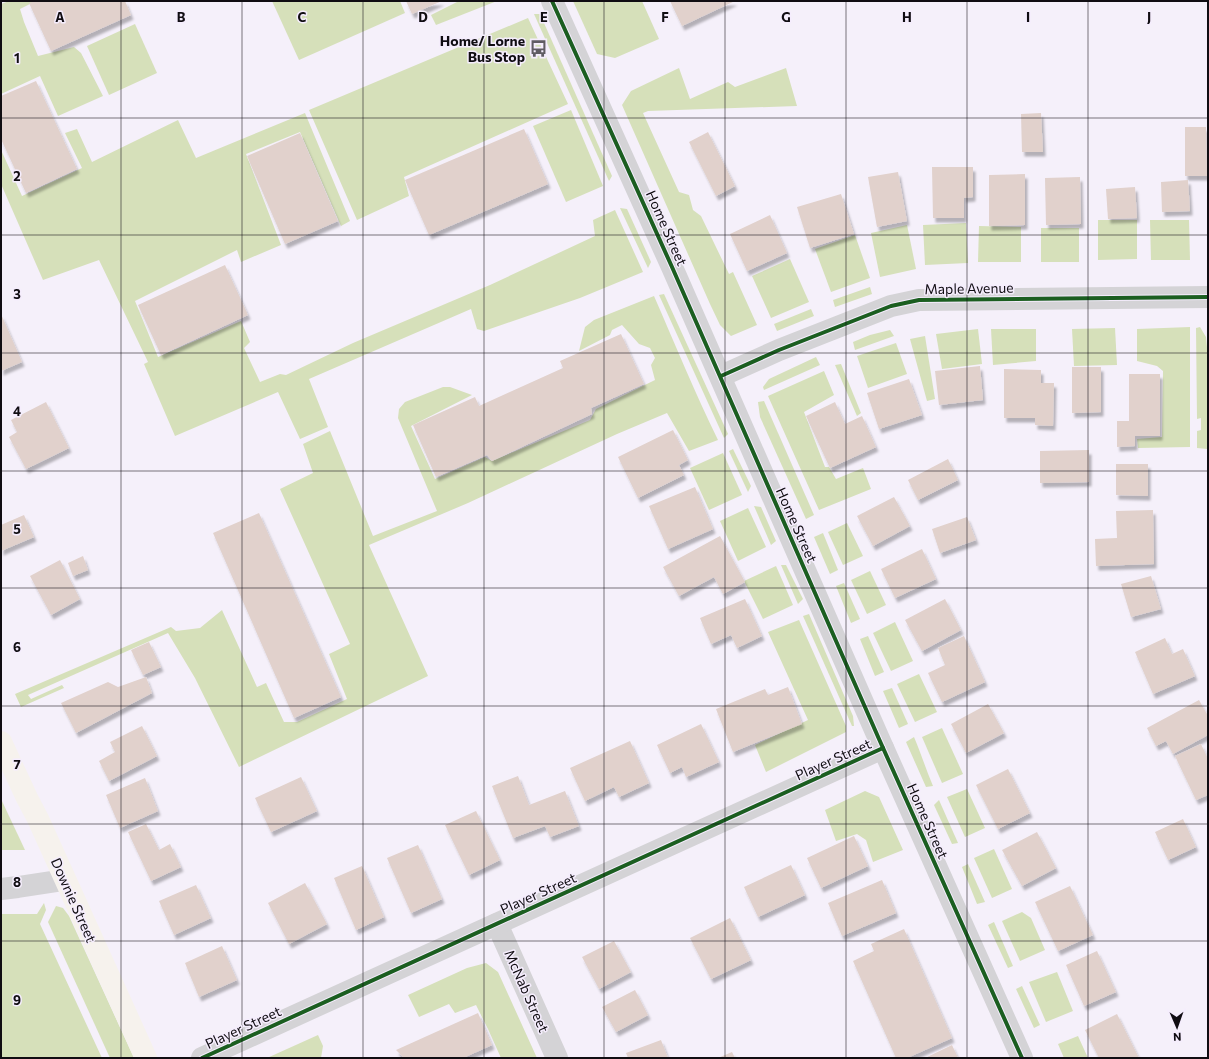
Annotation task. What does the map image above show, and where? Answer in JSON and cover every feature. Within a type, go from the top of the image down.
[{"type":"main road","name":"Downie Street","points":[[1,742],[38,819],[64,880],[146,1058]]},
{"type":"street","name":"Home Street","points":[[552,1],[721,376],[883,748],[1022,1058]]},
{"type":"street","name":"Maple Avenue","points":[[721,376],[780,350],[896,304],[919,300],[1208,297]]},
{"type":"street","name":"Player Street","points":[[202,1058],[883,748]]},
{"type":"street","points":[[1,889],[64,880]]},
{"type":"street","name":"McNab Street","points":[[497,924],[557,1058]]},
{"type":"green space","points":[[9,1],[36,1],[20,9],[38,56],[74,47],[81,53],[103,96],[58,116],[40,76],[1,94],[1,4]]},
{"type":"green space","points":[[272,1],[400,1],[405,13],[299,60]]},
{"type":"green space","points":[[459,1],[497,1],[436,25],[431,15]]},
{"type":"green space","points":[[573,1],[642,1],[659,39],[615,58],[597,54]]},
{"type":"green space","points":[[534,14],[540,14],[612,176],[609,181]]},
{"type":"green space","points":[[528,18],[568,104],[404,177],[409,196],[357,220],[309,110]]},
{"type":"green space","points":[[135,24],[157,73],[109,95],[87,46]]},
{"type":"green space","points":[[679,68],[690,99],[728,82],[735,87],[786,68],[797,106],[648,111],[643,113],[679,192],[689,195],[693,210],[701,216],[729,274],[733,272],[757,325],[731,336],[720,325],[710,304],[622,105],[631,91]]},
{"type":"green space","points":[[571,110],[603,186],[566,202],[533,126]]},
{"type":"green space","points":[[305,113],[350,221],[341,226],[300,132],[246,154],[281,245],[241,262],[237,250],[135,301],[158,357],[241,321],[250,342],[244,348],[260,382],[280,374],[286,375],[353,343],[490,285],[595,236],[593,220],[615,210],[643,272],[580,298],[484,331],[477,329],[471,309],[309,379],[328,427],[300,439],[278,392],[175,436],[144,364],[148,362],[99,260],[43,280],[1,184],[1,150],[22,196],[82,168],[65,133],[77,129],[92,162],[178,120],[196,158]]},
{"type":"green space","points":[[620,208],[627,209],[651,262],[648,268]]},
{"type":"green space","points":[[1098,220],[1137,220],[1137,259],[1098,260]]},
{"type":"green space","points":[[1150,220],[1189,220],[1190,260],[1151,260]]},
{"type":"green space","points":[[966,223],[968,263],[925,265],[923,225]]},
{"type":"green space","points":[[907,225],[916,269],[880,277],[871,233]]},
{"type":"green space","points":[[979,226],[1021,227],[1021,262],[978,262]]},
{"type":"green space","points":[[1041,228],[1079,228],[1079,262],[1041,262]]},
{"type":"green space","points":[[855,235],[870,278],[831,292],[815,249]]},
{"type":"green space","points":[[790,259],[809,302],[771,318],[752,276]]},
{"type":"green space","points":[[870,287],[872,294],[835,307],[833,300]]},
{"type":"green space","points":[[664,294],[728,434],[724,438],[659,295]]},
{"type":"green space","points":[[654,296],[718,440],[689,451],[667,413],[617,434],[468,503],[369,545],[428,676],[239,767],[195,678],[168,633],[28,695],[31,699],[62,685],[64,688],[21,707],[15,694],[171,627],[176,631],[200,628],[222,610],[257,687],[266,683],[284,722],[297,722],[347,699],[329,654],[350,644],[280,489],[313,473],[303,444],[330,431],[373,536],[437,511],[398,418],[399,409],[405,402],[443,387],[450,387],[472,395],[411,426],[435,479],[485,457],[492,461],[590,420],[596,409],[655,380],[651,365],[655,358],[650,348],[639,344],[622,325],[612,330],[610,335],[579,351],[585,327],[594,320]]},
{"type":"green space","points":[[811,309],[814,316],[777,331],[774,324]]},
{"type":"green space","points":[[1190,327],[1190,447],[1138,448],[1137,439],[1162,437],[1163,371],[1157,366],[1137,361],[1137,329]]},
{"type":"green space","points":[[1200,327],[1206,337],[1208,357],[1207,449],[1197,448],[1197,431],[1201,430],[1201,418],[1197,419],[1196,328]]},
{"type":"green space","points":[[1115,328],[1117,365],[1074,366],[1072,329]]},
{"type":"green space","points":[[978,329],[982,364],[942,369],[936,334]]},
{"type":"green space","points":[[991,329],[1036,329],[1036,361],[993,365]]},
{"type":"green space","points":[[890,330],[894,336],[855,350],[853,342],[870,335]]},
{"type":"green space","points":[[925,336],[935,399],[927,401],[910,339]]},
{"type":"green space","points":[[896,343],[907,374],[868,388],[857,356]]},
{"type":"green space","points":[[816,357],[820,365],[764,390],[763,387],[769,379]]},
{"type":"green space","points":[[841,364],[861,413],[857,416],[835,365]]},
{"type":"green space","points":[[824,371],[834,395],[804,412],[825,467],[829,467],[836,479],[863,468],[871,489],[819,510],[768,396]]},
{"type":"green space","points":[[764,401],[814,515],[806,519],[760,417],[758,402]]},
{"type":"green space","points":[[733,449],[751,486],[748,492],[729,451]]},
{"type":"green space","points":[[723,453],[742,495],[709,510],[690,468]]},
{"type":"green space","points":[[754,506],[761,507],[776,541],[771,545]]},
{"type":"green space","points":[[748,508],[766,547],[738,561],[720,521]]},
{"type":"green space","points":[[847,523],[863,556],[843,565],[828,532]]},
{"type":"green space","points":[[823,533],[838,570],[830,574],[814,537]]},
{"type":"green space","points":[[781,565],[786,565],[803,599],[798,604]]},
{"type":"green space","points":[[776,566],[793,605],[763,619],[744,581]]},
{"type":"green space","points":[[870,571],[886,605],[867,614],[851,580]]},
{"type":"green space","points":[[844,583],[860,619],[851,623],[836,586]]},
{"type":"green space","points":[[809,614],[853,716],[854,726],[852,726],[803,616]]},
{"type":"green space","points":[[799,620],[846,726],[846,732],[766,772],[755,745],[808,720],[768,632]]},
{"type":"green space","points":[[895,622],[913,661],[891,671],[873,633]]},
{"type":"green space","points":[[868,636],[884,672],[875,676],[860,639]]},
{"type":"green space","points":[[919,674],[937,712],[915,722],[897,684]]},
{"type":"green space","points":[[892,688],[908,724],[899,728],[883,691]]},
{"type":"green space","points":[[942,728],[963,774],[942,783],[922,737]]},
{"type":"green space","points":[[914,737],[933,786],[926,787],[906,742]]},
{"type":"green space","points":[[967,789],[985,828],[965,837],[947,797]]},
{"type":"green space","points":[[865,791],[879,797],[903,850],[873,862],[866,840],[857,834],[836,841],[825,810]]},
{"type":"green space","points":[[1,799],[25,850],[1,850]]},
{"type":"green space","points":[[939,800],[958,843],[952,844],[934,805]]},
{"type":"green space","points":[[994,849],[1012,889],[992,898],[974,858]]},
{"type":"green space","points":[[968,864],[985,902],[977,904],[962,867]]},
{"type":"green space","points":[[44,903],[46,910],[40,924],[102,1058],[1,1058],[1,914],[37,914]]},
{"type":"green space","points":[[56,906],[63,908],[69,916],[134,1058],[110,1058],[48,922]]},
{"type":"green space","points":[[1022,912],[1031,918],[1045,950],[1020,961],[1002,921]]},
{"type":"green space","points":[[994,922],[1013,966],[1008,968],[988,925]]},
{"type":"green space","points":[[486,963],[498,972],[537,1058],[501,1058],[476,1005],[455,1013],[449,1004],[419,1017],[408,995],[467,968]]},
{"type":"green space","points":[[1057,972],[1073,1011],[1046,1022],[1029,982]]},
{"type":"green space","points":[[1022,986],[1040,1025],[1034,1028],[1016,989]]},
{"type":"green space","points":[[318,1035],[323,1046],[321,1058],[267,1058]]},
{"type":"green space","points":[[1078,1036],[1088,1058],[1064,1058],[1058,1044]]},
{"type":"building","points":[[35,1],[125,1],[131,15],[51,51],[29,3]]},
{"type":"building","points":[[406,1],[442,1],[412,14]]},
{"type":"building","points":[[670,1],[735,1],[682,26]]},
{"type":"building","points":[[36,81],[77,169],[26,193],[1,139],[1,96]]},
{"type":"building","points":[[1041,113],[1043,152],[1022,152],[1021,114]]},
{"type":"building","points":[[1185,127],[1206,127],[1207,176],[1185,176]]},
{"type":"building","points":[[524,129],[548,184],[429,235],[405,180]]},
{"type":"building","points":[[708,132],[735,186],[716,196],[689,142]]},
{"type":"building","points":[[300,133],[338,221],[285,244],[247,156]]},
{"type":"building","points":[[932,167],[973,167],[973,197],[964,198],[964,218],[933,218]]},
{"type":"building","points":[[898,172],[907,221],[877,227],[868,177]]},
{"type":"building","points":[[1025,174],[1025,225],[989,226],[989,175]]},
{"type":"building","points":[[1080,177],[1081,224],[1046,225],[1045,178]]},
{"type":"building","points":[[1188,180],[1190,211],[1162,212],[1161,182]]},
{"type":"building","points":[[1135,187],[1137,218],[1108,219],[1106,189]]},
{"type":"building","points":[[841,194],[854,234],[810,248],[797,207]]},
{"type":"building","points":[[770,215],[787,253],[747,271],[730,234]]},
{"type":"building","points":[[225,265],[248,315],[161,355],[138,305]]},
{"type":"building","points":[[1,314],[22,362],[1,371]]},
{"type":"building","points":[[621,334],[644,384],[591,408],[592,414],[492,461],[487,455],[436,477],[413,425],[475,397],[479,406],[563,368],[560,361]]},
{"type":"building","points":[[980,366],[983,400],[939,405],[935,371]]},
{"type":"building","points":[[1072,367],[1101,367],[1101,412],[1072,413]]},
{"type":"building","points":[[1004,369],[1041,370],[1041,383],[1054,383],[1053,426],[1035,425],[1035,418],[1004,418]]},
{"type":"building","points":[[1129,374],[1160,374],[1160,436],[1135,436],[1135,446],[1117,447],[1117,421],[1129,421]]},
{"type":"building","points":[[909,379],[922,415],[879,429],[867,393]]},
{"type":"building","points":[[46,402],[69,448],[26,469],[9,437],[17,432],[11,420]]},
{"type":"building","points":[[835,402],[845,424],[862,416],[876,447],[830,468],[806,416]]},
{"type":"building","points":[[673,430],[688,460],[679,465],[684,475],[638,498],[618,457]]},
{"type":"building","points":[[1089,450],[1089,482],[1040,483],[1040,451]]},
{"type":"building","points":[[948,459],[958,480],[918,500],[908,480]]},
{"type":"building","points":[[1116,464],[1148,464],[1148,496],[1116,495]]},
{"type":"building","points":[[695,487],[713,529],[668,549],[649,506]]},
{"type":"building","points":[[894,497],[910,526],[873,546],[857,516]]},
{"type":"building","points":[[1153,510],[1154,564],[1096,566],[1095,539],[1117,538],[1116,511]]},
{"type":"building","points":[[259,513],[341,697],[294,718],[213,533]]},
{"type":"building","points":[[24,515],[34,537],[1,551],[1,525]]},
{"type":"building","points":[[967,517],[976,540],[940,553],[932,529]]},
{"type":"building","points":[[720,536],[745,582],[723,594],[714,577],[679,596],[663,567]]},
{"type":"building","points":[[922,549],[936,579],[895,598],[881,569]]},
{"type":"building","points":[[83,556],[88,570],[73,576],[68,563]]},
{"type":"building","points":[[60,560],[80,599],[51,615],[30,576]]},
{"type":"building","points":[[1151,576],[1161,609],[1131,617],[1121,584]]},
{"type":"building","points":[[745,599],[762,636],[737,648],[731,635],[711,644],[700,618]]},
{"type":"building","points":[[945,599],[961,630],[922,651],[905,620]]},
{"type":"building","points":[[964,636],[985,682],[942,702],[928,673],[945,665],[938,648]]},
{"type":"building","points":[[1165,638],[1172,654],[1183,649],[1195,676],[1153,694],[1135,652]]},
{"type":"building","points":[[149,642],[161,667],[143,675],[131,650]]},
{"type":"building","points":[[146,677],[152,693],[76,733],[61,703],[108,682],[118,687]]},
{"type":"building","points":[[788,687],[802,724],[733,752],[716,709],[765,689],[768,695]]},
{"type":"building","points":[[1199,700],[1208,716],[1208,735],[1173,754],[1166,741],[1156,746],[1147,728]]},
{"type":"building","points":[[988,704],[1004,733],[966,753],[951,724]]},
{"type":"building","points":[[701,724],[719,762],[686,777],[682,767],[670,773],[657,745]]},
{"type":"building","points":[[142,726],[157,756],[109,781],[99,761],[115,752],[110,742]]},
{"type":"building","points":[[630,741],[649,783],[619,797],[614,787],[585,801],[570,768]]},
{"type":"building","points":[[1201,744],[1208,759],[1208,795],[1196,800],[1175,756]]},
{"type":"building","points":[[1008,769],[1030,813],[998,829],[976,785]]},
{"type":"building","points":[[518,776],[529,805],[565,791],[579,826],[550,837],[545,826],[513,838],[492,786]]},
{"type":"building","points":[[301,777],[317,811],[271,832],[255,798]]},
{"type":"building","points":[[145,778],[158,811],[120,828],[106,795]]},
{"type":"building","points":[[476,811],[500,860],[469,875],[445,825]]},
{"type":"building","points":[[1183,819],[1196,847],[1168,860],[1155,832]]},
{"type":"building","points":[[146,824],[159,850],[170,844],[181,867],[151,881],[128,832]]},
{"type":"building","points":[[1037,832],[1056,868],[1022,886],[1002,850]]},
{"type":"building","points":[[854,836],[868,866],[821,888],[807,858]]},
{"type":"building","points":[[418,845],[442,899],[411,913],[387,858]]},
{"type":"building","points":[[791,865],[805,895],[758,917],[744,887]]},
{"type":"building","points":[[362,866],[384,917],[356,930],[334,878]]},
{"type":"building","points":[[882,880],[896,913],[842,936],[828,903]]},
{"type":"building","points":[[305,883],[327,924],[289,944],[268,903]]},
{"type":"building","points":[[196,885],[211,918],[174,935],[159,901]]},
{"type":"building","points":[[1070,886],[1093,935],[1058,951],[1035,902]]},
{"type":"building","points":[[730,918],[751,960],[711,979],[690,938]]},
{"type":"building","points":[[904,929],[952,1038],[907,1058],[896,1058],[853,961],[874,951],[871,944]]},
{"type":"building","points":[[614,941],[631,972],[599,989],[582,957]]},
{"type":"building","points":[[222,946],[237,980],[199,997],[185,963]]},
{"type":"building","points":[[1097,951],[1116,992],[1084,1006],[1066,965]]},
{"type":"building","points":[[635,990],[648,1015],[616,1032],[602,1007]]},
{"type":"building","points":[[478,1013],[492,1045],[463,1058],[404,1058],[396,1050]]},
{"type":"building","points":[[1117,1014],[1139,1058],[1099,1058],[1085,1030]]},
{"type":"building","points":[[661,1040],[668,1058],[628,1058],[626,1053]]},
{"type":"building","points":[[952,1045],[958,1058],[925,1058]]},
{"type":"building","points":[[732,1052],[735,1058],[718,1058]]},
{"type":"cycle path","points":[[552,1],[672,267],[879,739],[1022,1058]]},
{"type":"cycle path","points":[[721,376],[779,350],[891,306],[919,300],[1208,297]]},
{"type":"cycle path","points":[[202,1058],[883,748]]},
{"type":"place","name":"Home/ Lorne Bus Stop","points":[[538,48]]}]
